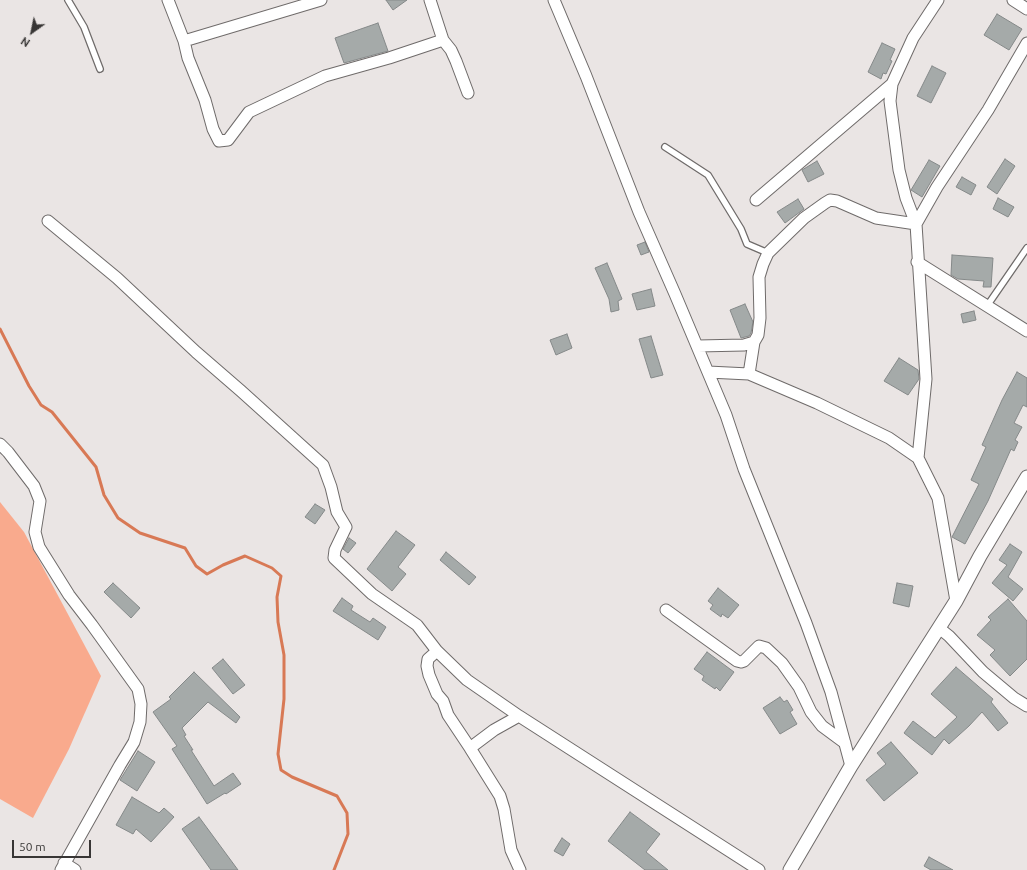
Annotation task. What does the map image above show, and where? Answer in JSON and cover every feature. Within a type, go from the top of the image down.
[{"type":"street","points":[[168,0],[184,42],[188,58],[205,100],[213,129],[219,141],[228,140],[249,112],[325,76],[389,58],[443,40]]},
{"type":"street","points":[[184,42],[321,0]]},
{"type":"street","points":[[430,0],[443,40],[451,50],[468,93]]},
{"type":"street","points":[[554,0],[586,76],[639,212],[698,346],[726,415],[744,469],[806,623],[831,692],[851,766]]},
{"type":"street","points":[[918,458],[926,379],[917,262],[916,224],[906,198],[899,170],[890,101],[892,84],[913,38],[938,0]]},
{"type":"street","points":[[1013,0],[1027,9]]},
{"type":"street","points":[[916,224],[937,187],[988,110],[1027,43]]},
{"type":"street","points":[[756,200],[892,84]]},
{"type":"street","points":[[749,374],[754,342],[758,336],[760,318],[759,277],[763,264],[768,253],[804,218],[830,200],[837,201],[876,218],[916,224]]},
{"type":"street","points":[[48,221],[117,278],[196,352],[323,466],[331,487],[337,512],[346,527],[335,550],[334,558],[372,594],[417,624],[437,651],[467,680],[519,716],[760,870]]},
{"type":"street","points":[[917,262],[1027,331]]},
{"type":"street","points":[[698,346],[744,345],[754,342]]},
{"type":"street","points":[[708,372],[749,374],[817,403],[889,438],[918,458],[938,498],[956,601]]},
{"type":"street","points":[[0,444],[34,486],[40,501],[35,532],[39,547],[49,565],[69,595],[138,689],[140,722],[134,742],[63,866],[75,870]]},
{"type":"street","points":[[794,868],[851,766],[940,628],[980,556],[1027,477]]},
{"type":"street","points":[[666,610],[737,661],[744,661],[759,646],[766,648],[786,669],[799,687],[811,712],[822,726],[845,743]]},
{"type":"street","points":[[940,628],[983,672],[1014,698],[1027,706]]},
{"type":"street","points":[[437,651],[428,659],[427,666],[429,675],[437,694],[443,701],[448,715],[500,796],[511,850],[520,870]]},
{"type":"street","points":[[470,748],[494,730],[519,716]]},
{"type":"lane","points":[[68,0],[84,27],[100,70]]},
{"type":"lane","points":[[665,147],[708,175],[741,229],[747,244],[768,253]]},
{"type":"lane","points":[[987,306],[1027,248]]},
{"type":"shaded area","points":[[0,502],[24,532],[101,676],[69,749],[33,818],[0,799]]},
{"type":"building","points":[[386,0],[407,0],[393,10]]},
{"type":"building","points":[[997,14],[1022,29],[1009,50],[984,35]]},
{"type":"building","points":[[378,23],[388,51],[344,63],[335,38]]},
{"type":"building","points":[[882,43],[895,49],[890,60],[892,61],[886,74],[883,73],[881,79],[868,72]]},
{"type":"building","points":[[932,66],[946,73],[931,103],[917,96]]},
{"type":"building","points":[[1005,159],[1015,166],[997,194],[987,187]]},
{"type":"building","points":[[929,160],[940,166],[922,197],[911,190]]},
{"type":"building","points":[[817,161],[824,174],[808,182],[802,170]]},
{"type":"building","points":[[962,177],[976,185],[971,195],[956,187]]},
{"type":"building","points":[[998,198],[1014,207],[1008,217],[993,209]]},
{"type":"building","points":[[798,199],[804,209],[785,223],[777,212]]},
{"type":"building","points":[[645,242],[649,252],[641,255],[637,245]]},
{"type":"building","points":[[952,255],[993,258],[991,287],[983,287],[984,281],[958,279],[951,275]]},
{"type":"building","points":[[607,263],[622,299],[618,301],[619,310],[611,312],[609,299],[595,268]]},
{"type":"building","points":[[651,289],[655,306],[637,310],[632,294]]},
{"type":"building","points":[[745,304],[753,322],[749,336],[741,338],[730,310]]},
{"type":"building","points":[[974,311],[976,320],[963,323],[961,314]]},
{"type":"building","points":[[567,334],[572,348],[556,355],[550,340]]},
{"type":"building","points":[[651,336],[663,375],[651,378],[639,339]]},
{"type":"building","points":[[899,358],[918,370],[919,379],[908,395],[884,381]]},
{"type":"building","points":[[1017,372],[1027,378],[1027,407],[1023,405],[1014,423],[1022,427],[1015,440],[1018,442],[1014,451],[1011,449],[988,501],[965,544],[952,537],[979,484],[971,480],[986,447],[982,445],[1002,400]]},
{"type":"building","points":[[315,504],[325,510],[315,524],[305,517]]},
{"type":"building","points":[[396,531],[415,545],[398,567],[406,574],[392,591],[367,569]]},
{"type":"building","points":[[349,538],[356,543],[348,553],[343,549]]},
{"type":"building","points":[[1010,544],[1022,552],[1008,577],[1023,589],[1013,601],[992,583],[1007,565],[999,560]]},
{"type":"building","points":[[446,552],[476,577],[469,585],[440,560]]},
{"type":"building","points":[[113,583],[140,608],[131,618],[104,592]]},
{"type":"building","points":[[897,583],[913,586],[909,607],[893,603]]},
{"type":"building","points":[[718,588],[739,605],[728,618],[722,614],[721,617],[710,609],[713,605],[708,601]]},
{"type":"building","points":[[342,598],[353,606],[351,610],[370,622],[373,618],[386,627],[378,640],[333,611]]},
{"type":"building","points":[[1008,599],[1027,621],[1027,659],[1010,676],[990,655],[995,650],[977,635],[991,620],[988,617]]},
{"type":"building","points":[[707,652],[734,672],[720,691],[716,687],[715,689],[702,680],[704,676],[694,669]]},
{"type":"building","points":[[223,659],[245,685],[233,694],[212,668]]},
{"type":"building","points":[[956,667],[993,699],[991,702],[1008,723],[998,731],[982,712],[949,744],[944,739],[932,755],[904,733],[913,721],[935,738],[957,717],[931,694]]},
{"type":"building","points":[[194,672],[240,717],[236,723],[208,702],[182,728],[186,735],[184,736],[193,750],[191,750],[214,786],[233,773],[241,784],[207,804],[172,749],[177,746],[153,712],[171,699],[169,697]]},
{"type":"building","points":[[780,697],[784,702],[787,700],[793,710],[790,712],[797,724],[780,734],[763,708]]},
{"type":"building","points":[[891,742],[918,773],[884,801],[866,780],[886,764],[877,753]]},
{"type":"building","points":[[138,751],[155,762],[137,791],[120,780]]},
{"type":"building","points":[[132,797],[159,813],[164,808],[174,817],[151,842],[136,829],[133,834],[116,825]]},
{"type":"building","points":[[630,812],[660,834],[646,852],[668,870],[645,870],[608,841]]},
{"type":"building","points":[[199,817],[238,870],[211,870],[182,829]]},
{"type":"building","points":[[562,838],[570,844],[563,856],[554,851]]},
{"type":"building","points":[[929,857],[953,870],[931,870],[924,866]]},
{"type":"waterway","points":[[0,329],[29,386],[41,405],[52,412],[96,467],[104,495],[118,518],[140,533],[185,548],[196,566],[207,574],[223,565],[245,556],[272,568],[281,576],[277,597],[278,622],[284,655],[284,699],[278,754],[281,770],[292,777],[337,796],[347,813],[348,834],[334,870]]}]
